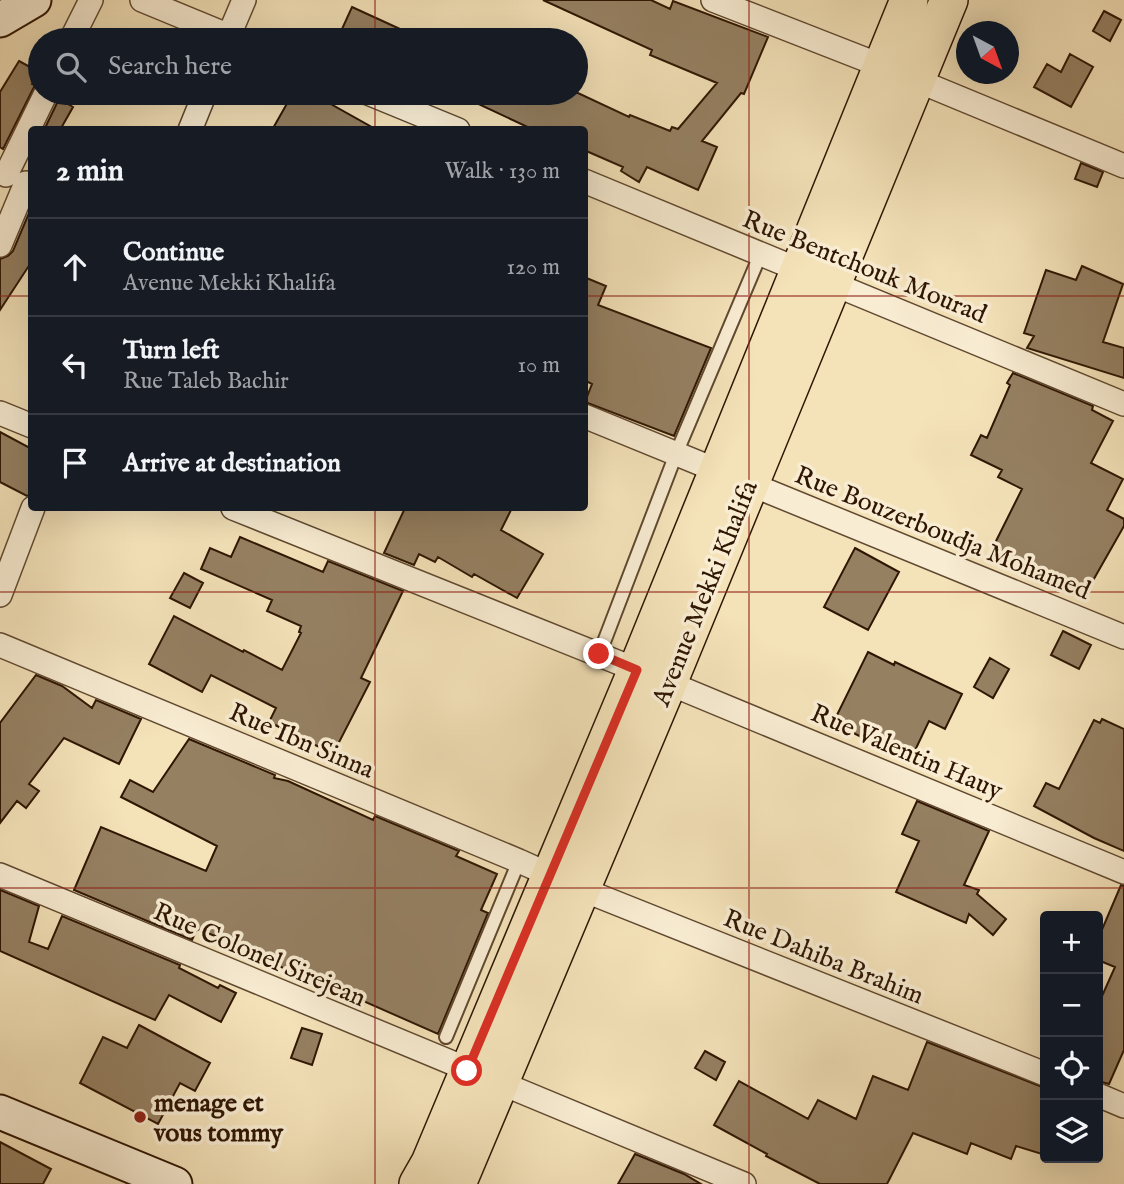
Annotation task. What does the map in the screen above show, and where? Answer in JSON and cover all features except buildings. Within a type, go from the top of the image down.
[{"type":"main road","points":[[0,20],[34,0]]},
{"type":"main road","name":"Avenue Mekki Khalifa","points":[[732,477],[832,282],[898,73],[909,0]]},
{"type":"main road","name":"Avenue Mekki Khalifa","points":[[457,1184],[483,1077],[550,875],[652,676],[732,477],[798,268],[898,73],[949,0]]},
{"type":"main road","name":"Avenue Mekki Khalifa","points":[[418,1184],[483,1077]]},
{"type":"main road","points":[[0,1112],[172,1183]]},
{"type":"street","points":[[77,28],[91,0]]},
{"type":"street","points":[[142,0],[207,28]]},
{"type":"street","points":[[235,28],[244,0]]},
{"type":"street","points":[[713,0],[1124,166]]},
{"type":"street","points":[[34,126],[42,105]]},
{"type":"street","points":[[192,126],[200,105]]},
{"type":"street","points":[[397,105],[448,126]]},
{"type":"street","points":[[0,245],[16,179],[28,145]]},
{"type":"street","name":"Rue Bentchouk Mourad","points":[[588,183],[1124,404]]},
{"type":"street","points":[[0,413],[28,424]]},
{"type":"street","name":"Rue Bouzerboudja Mohamed","points":[[588,418],[1124,637]]},
{"type":"street","points":[[0,595],[32,511]]},
{"type":"street","name":"Rue Valentin Hauy","points":[[241,511],[599,654],[1124,872]]},
{"type":"street","name":"Rue Ibn Sinna","points":[[0,645],[550,875]]},
{"type":"street","name":"Rue Colonel Sirejean","points":[[0,875],[744,1184]]},
{"type":"street","name":"Rue Dahiba Brahim","points":[[550,875],[1040,1072]]},
{"type":"street","points":[[1103,1097],[1124,1106]]},
{"type":"lane","points":[[599,654],[676,454],[761,253]]},
{"type":"lane","points":[[446,1037],[550,875]]},
{"type":"place","name":"menage et vous tommy","points":[[140,1117]]},
{"type":"route","points":[[467,1071],[637,670],[599,654]]}]
